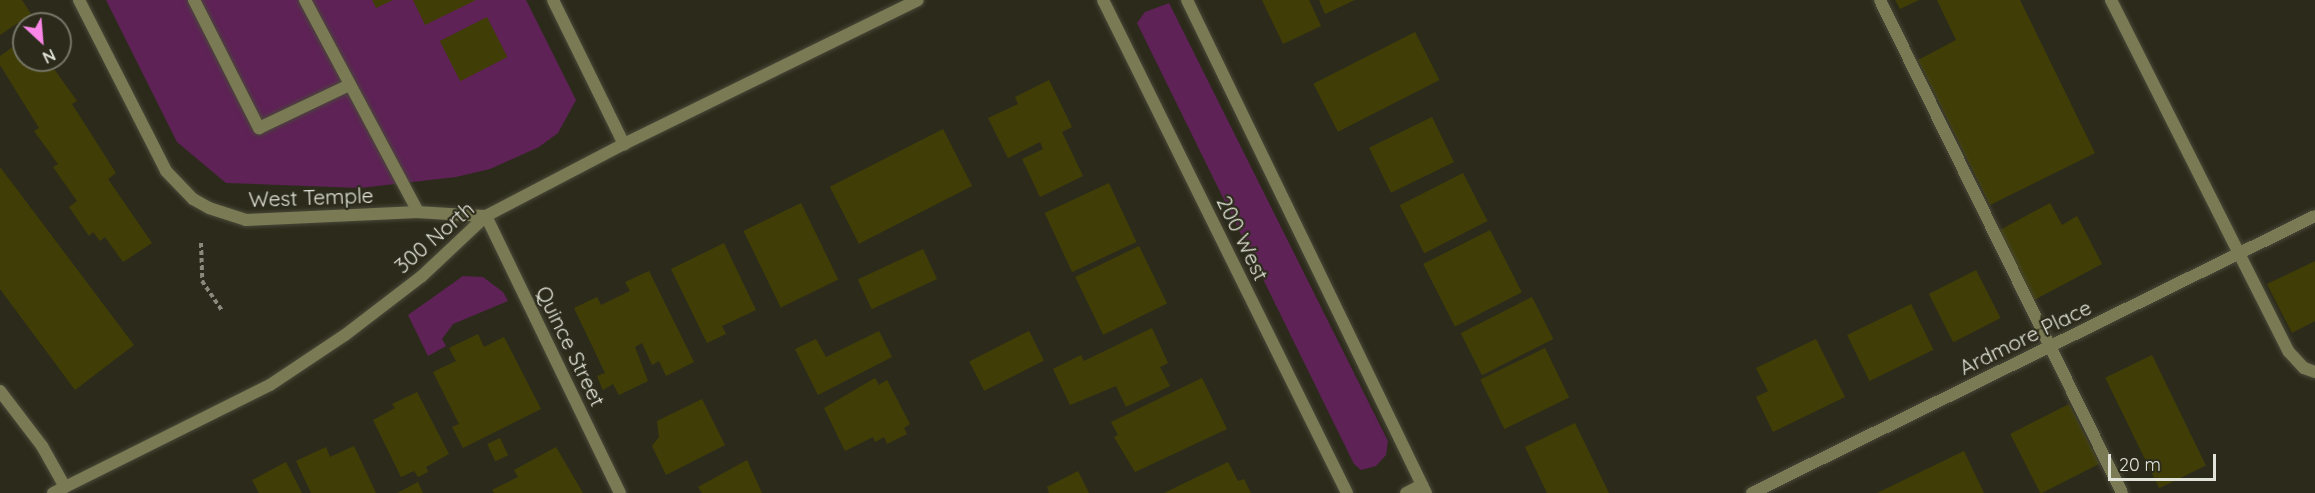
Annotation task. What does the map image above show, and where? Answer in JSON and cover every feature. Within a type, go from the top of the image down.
[{"type":"street","name":"West Temple","points":[[79,0],[154,152],[179,187],[193,199],[225,216],[246,220],[418,212],[486,216]]},
{"type":"street","points":[[194,0],[259,128],[347,86]]},
{"type":"street","points":[[305,0],[347,86],[418,212]]},
{"type":"street","points":[[553,0],[624,144]]},
{"type":"street","name":"300 North","points":[[53,493],[270,385],[345,335],[422,276],[486,216],[624,144],[918,0]]},
{"type":"street","name":"200 West","points":[[1103,0],[1347,493]]},
{"type":"street","points":[[1187,0],[1424,489],[1406,493]]},
{"type":"street","points":[[1880,0],[2122,493]]},
{"type":"street","points":[[2111,0],[2289,352],[2304,368],[2315,372]]},
{"type":"street","name":"Quince Street","points":[[486,216],[620,493]]},
{"type":"street","name":"Ardmore Place","points":[[1752,493],[2315,216]]},
{"type":"street","points":[[0,391],[42,446],[65,487]]},
{"type":"path","points":[[201,243],[202,280],[223,312]]},
{"type":"shaded area","points":[[106,0],[526,0],[576,100],[558,133],[539,147],[490,169],[456,177],[360,188],[226,183],[177,142]]},
{"type":"shaded area","points":[[1169,3],[1388,441],[1386,455],[1376,466],[1361,470],[1354,464],[1137,23],[1145,12]]},
{"type":"shaded area","points":[[463,276],[483,277],[503,292],[508,301],[453,324],[442,339],[446,346],[428,356],[408,315]]},
{"type":"building","points":[[0,0],[22,0],[30,12],[12,12],[12,27],[0,35]]},
{"type":"building","points":[[372,0],[393,0],[376,8]]},
{"type":"building","points":[[413,0],[476,0],[425,25]]},
{"type":"building","points":[[1262,0],[1309,0],[1321,26],[1283,44]]},
{"type":"building","points":[[1319,0],[1355,0],[1325,14]]},
{"type":"building","points":[[1895,0],[1919,0],[1900,9]]},
{"type":"building","points":[[1937,0],[2020,0],[2095,153],[1990,205],[1918,60],[1956,40]]},
{"type":"building","points":[[487,17],[507,57],[460,81],[440,41]]},
{"type":"building","points":[[1415,32],[1440,80],[1338,132],[1313,84]]},
{"type":"building","points":[[12,48],[12,72],[56,72],[77,101],[72,104],[116,173],[108,179],[152,243],[123,262],[105,237],[100,241],[93,232],[89,236],[69,207],[77,201],[53,167],[58,164],[34,131],[39,128],[0,65],[0,56]]},
{"type":"building","points":[[1049,80],[1072,127],[1062,132],[1083,176],[1040,197],[1022,159],[1043,149],[1040,142],[1008,158],[988,118],[1018,104],[1015,97]]},
{"type":"building","points":[[1432,117],[1454,162],[1391,193],[1369,148]]},
{"type":"building","points":[[943,129],[972,186],[859,244],[830,187]]},
{"type":"building","points":[[0,167],[134,345],[75,390],[0,289]]},
{"type":"building","points":[[1463,173],[1488,221],[1424,253],[1400,205]]},
{"type":"building","points":[[1109,183],[1136,242],[1072,272],[1045,213]]},
{"type":"building","points":[[801,203],[838,279],[781,307],[743,231]]},
{"type":"building","points":[[2050,203],[2062,225],[2077,216],[2102,264],[2034,300],[1998,231]]},
{"type":"building","points":[[1490,230],[1522,292],[1455,326],[1423,264]]},
{"type":"building","points":[[724,243],[756,310],[722,326],[726,334],[707,343],[671,269]]},
{"type":"building","points":[[1139,246],[1167,304],[1103,335],[1075,277]]},
{"type":"building","points":[[923,249],[937,279],[872,309],[858,279]]},
{"type":"building","points":[[2315,261],[2315,321],[2292,333],[2267,284]]},
{"type":"building","points":[[1976,270],[2001,318],[1953,342],[1929,294]]},
{"type":"building","points":[[649,271],[694,362],[666,376],[659,361],[652,365],[642,343],[635,347],[648,381],[619,395],[613,384],[603,390],[597,376],[605,373],[574,308],[597,297],[601,305],[630,291],[625,282]]},
{"type":"building","points":[[1532,297],[1553,339],[1482,375],[1461,333]]},
{"type":"building","points":[[1911,304],[1933,350],[1870,381],[1847,335]]},
{"type":"building","points":[[1152,328],[1168,363],[1160,367],[1170,386],[1126,407],[1116,386],[1070,405],[1053,369],[1081,355],[1084,361]]},
{"type":"building","points":[[879,331],[892,357],[818,395],[795,349],[816,339],[826,357]]},
{"type":"building","points":[[1029,331],[1044,360],[984,391],[969,361]]},
{"type":"building","points":[[478,334],[484,347],[504,337],[541,409],[463,448],[452,427],[459,424],[433,372],[456,361],[449,348]]},
{"type":"building","points":[[1816,339],[1845,397],[1773,432],[1756,397],[1768,391],[1756,368]]},
{"type":"building","points":[[1545,348],[1569,397],[1504,429],[1480,380]]},
{"type":"building","points":[[2152,355],[2206,466],[2159,488],[2105,378]]},
{"type":"building","points":[[875,378],[879,385],[887,380],[910,424],[904,428],[907,434],[887,444],[884,437],[875,442],[873,437],[845,451],[824,408]]},
{"type":"building","points":[[1202,378],[1227,429],[1135,472],[1114,437],[1118,435],[1111,422]]},
{"type":"building","points":[[417,392],[449,454],[426,467],[428,472],[418,477],[414,471],[401,477],[373,420],[395,408],[392,404]]},
{"type":"building","points":[[702,399],[725,445],[666,475],[652,446],[659,437],[657,421]]},
{"type":"building","points":[[2069,404],[2099,464],[2040,493],[2010,434]]},
{"type":"building","points":[[1575,423],[1609,493],[1547,493],[1525,447]]},
{"type":"building","points":[[500,438],[508,455],[495,461],[487,444]]},
{"type":"building","points":[[354,446],[376,493],[311,493],[296,461],[326,447],[330,457]]},
{"type":"building","points":[[556,447],[583,493],[494,493],[492,490],[518,477],[514,470]]},
{"type":"building","points":[[1964,451],[1984,493],[1877,493]]},
{"type":"building","points":[[747,460],[762,493],[702,493],[698,487]]},
{"type":"building","points":[[286,462],[302,493],[259,493],[252,480]]},
{"type":"building","points":[[1228,462],[1238,481],[1244,479],[1251,493],[1164,493]]},
{"type":"building","points":[[1078,471],[1089,493],[1049,493],[1047,487]]},
{"type":"building","points":[[418,482],[423,493],[397,493]]}]
